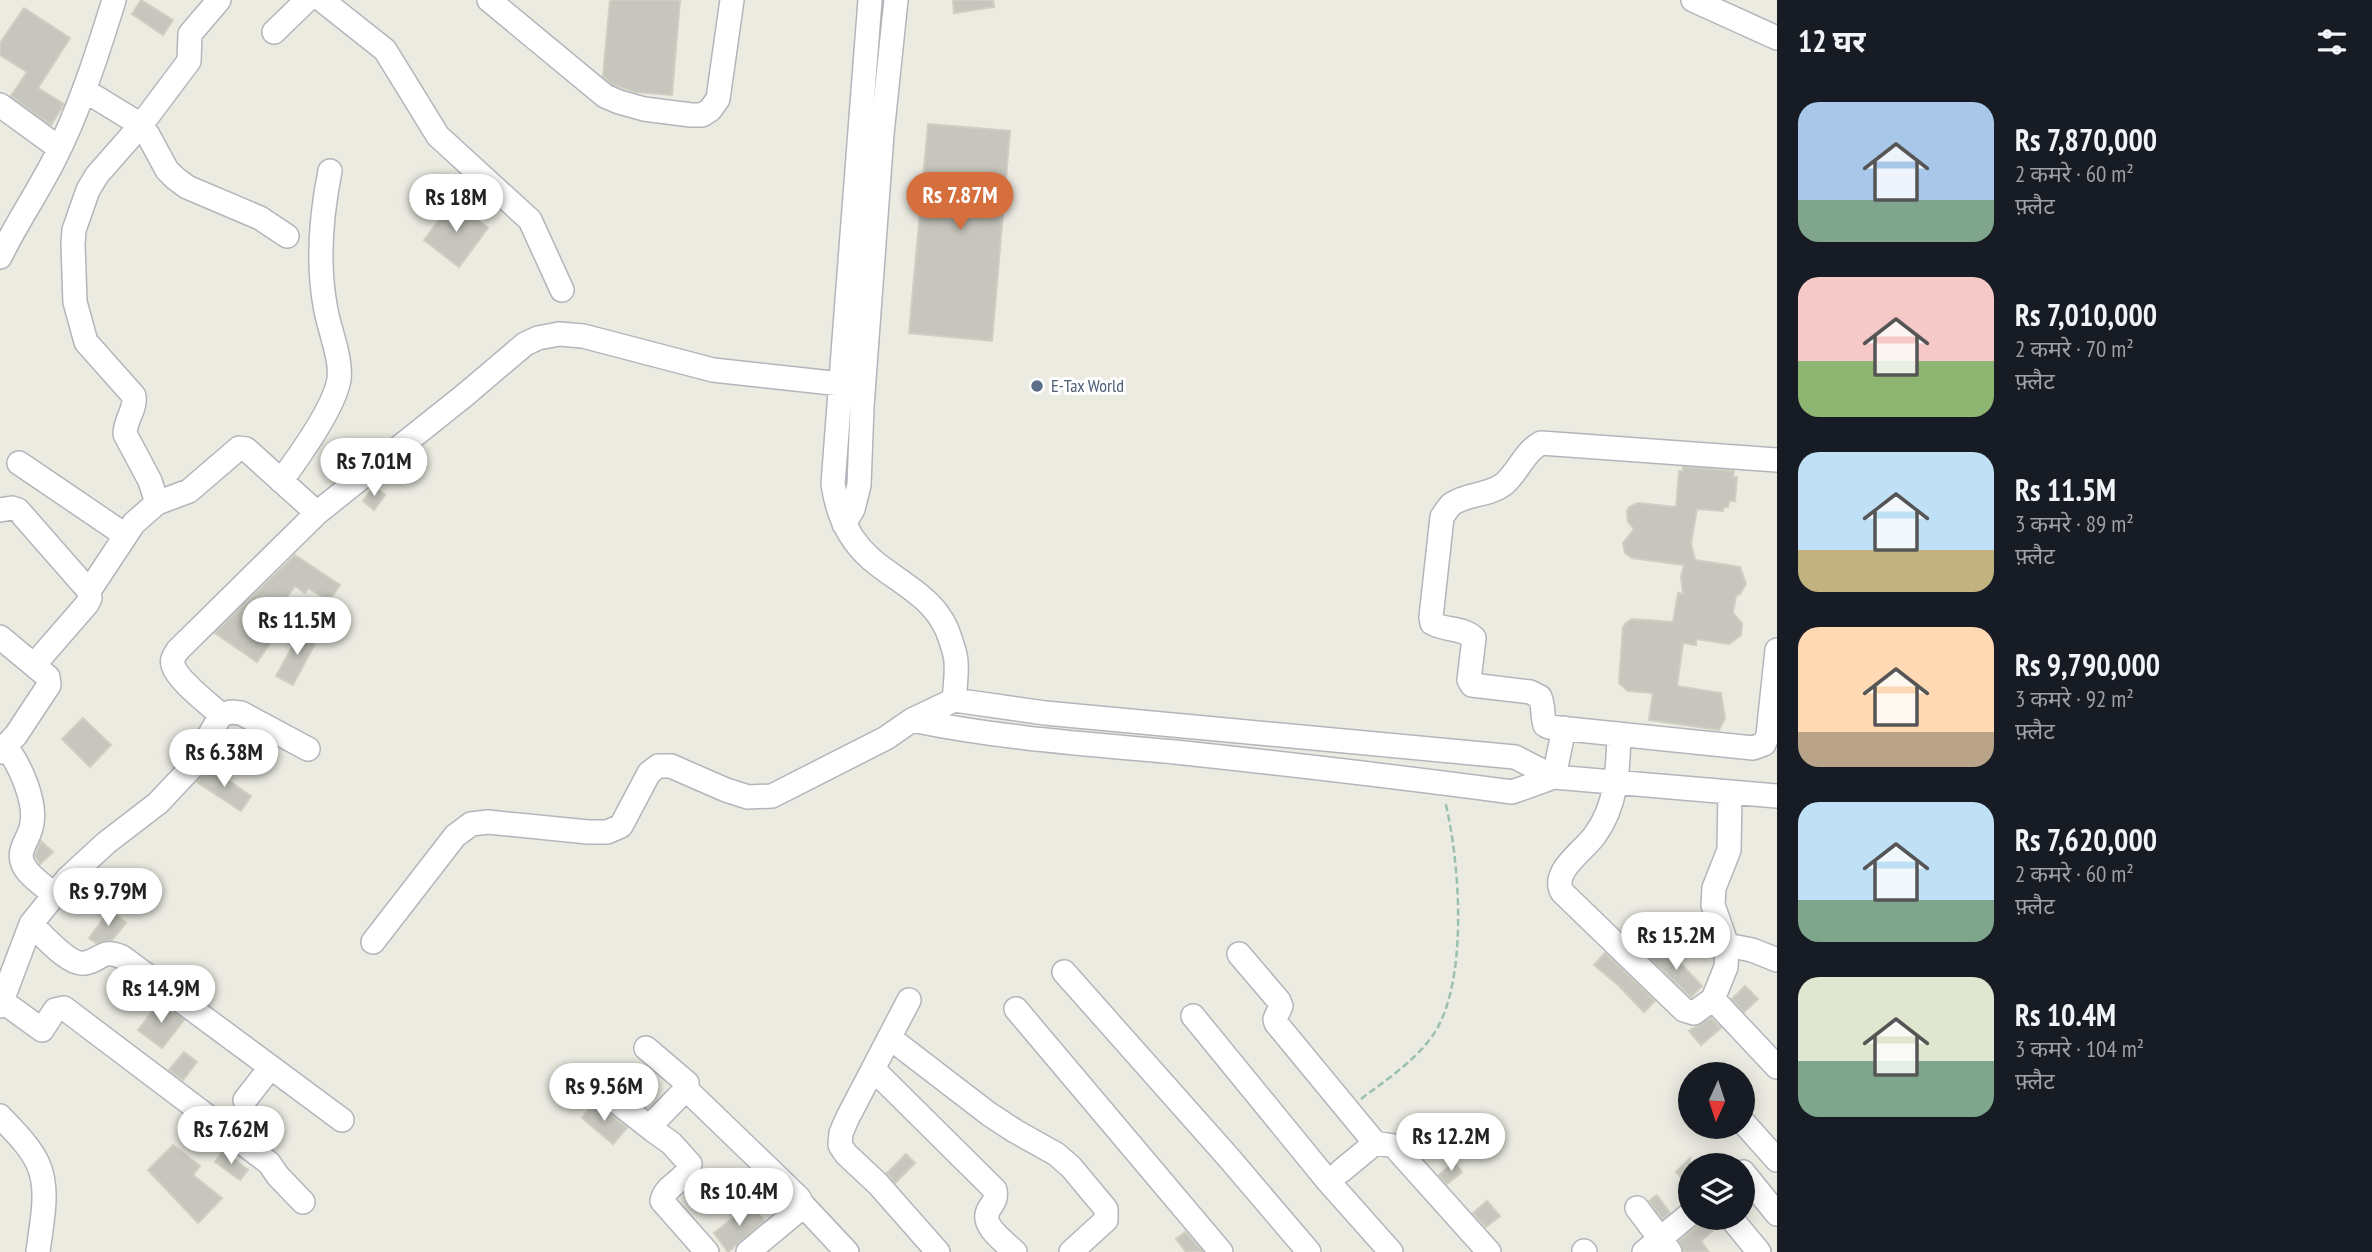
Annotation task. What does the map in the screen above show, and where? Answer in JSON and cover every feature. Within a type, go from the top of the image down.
[{"type":"street","points":[[0,257],[59,148],[83,90],[114,0]]},
{"type":"street","points":[[157,503],[150,481],[125,434],[134,396],[86,342],[78,319],[73,275],[74,230],[88,190],[189,61],[190,34],[219,0]]},
{"type":"street","points":[[274,32],[307,0]]},
{"type":"street","points":[[322,0],[385,50],[438,136],[530,220],[562,290]]},
{"type":"street","points":[[489,0],[604,96],[644,109],[702,115],[710,110],[718,99],[732,0]]},
{"type":"street","points":[[849,371],[870,0]]},
{"type":"street","points":[[896,0],[882,134],[833,484],[836,506],[844,524],[870,558],[913,588],[935,608],[948,632],[956,661],[954,700]]},
{"type":"street","points":[[1693,0],[1777,38]]},
{"type":"street","points":[[83,90],[141,125],[167,170],[187,187],[260,218],[287,236]]},
{"type":"street","points":[[0,105],[59,148]]},
{"type":"street","points":[[281,481],[316,430],[339,379],[339,366],[325,308],[321,267],[323,207],[330,172]]},
{"type":"street","points":[[221,715],[181,678],[173,667],[173,658],[216,610],[317,513],[525,344],[559,334],[583,336],[713,370],[849,371]]},
{"type":"street","points":[[1777,460],[1541,443],[1531,448],[1515,472],[1503,484],[1489,492],[1452,504],[1442,517],[1431,617],[1432,623],[1437,626],[1467,632],[1475,638],[1469,680],[1472,685],[1530,692],[1541,697],[1545,725],[1753,748],[1764,744],[1768,735],[1777,650]]},
{"type":"street","points":[[89,591],[134,523],[157,503],[189,491],[239,448],[246,449],[317,513]]},
{"type":"street","points":[[19,463],[125,535]]},
{"type":"street","points":[[0,510],[18,510],[89,591],[87,604],[34,665]]},
{"type":"street","points":[[0,637],[48,677],[49,685],[23,725],[3,749],[17,760],[32,812],[32,826],[22,850],[22,861],[54,895]]},
{"type":"street","points":[[373,942],[455,836],[471,824],[488,822],[607,832],[621,826],[649,773],[658,766],[671,766],[748,797],[772,796],[954,700],[1045,713],[1516,757],[1554,777],[1777,796]]},
{"type":"street","points":[[303,1202],[260,1156],[64,1009],[55,1010],[42,1030],[1,1004],[31,924],[68,878],[106,843],[158,803],[190,769],[221,715],[241,713],[307,749]]},
{"type":"street","points":[[912,720],[956,729],[1512,792],[1554,777]]},
{"type":"street","points":[[1554,777],[1564,729]]},
{"type":"street","points":[[1619,734],[1617,782],[1608,812],[1597,833],[1581,853],[1563,869],[1558,885],[1562,892],[1684,1010],[1694,1013],[1713,999],[1726,967],[1727,945],[1713,905],[1714,888],[1729,850],[1730,792]]},
{"type":"street","points":[[31,924],[76,962],[86,963],[112,953],[121,957],[342,1120]]},
{"type":"street","points":[[1727,945],[1777,960]]},
{"type":"street","points":[[1239,954],[1279,1002],[1281,1006],[1276,1023],[1375,1143],[1394,1146],[1489,1252]]},
{"type":"street","points":[[1064,972],[1221,1148],[1309,1252]]},
{"type":"street","points":[[1713,999],[1777,1067]]},
{"type":"street","points":[[909,1000],[841,1133],[841,1145],[846,1154],[878,1184],[938,1252]]},
{"type":"street","points":[[1016,1009],[1221,1252]]},
{"type":"street","points":[[1193,1016],[1327,1180],[1391,1252]]},
{"type":"street","points":[[890,1038],[989,1114],[1056,1154],[1072,1167],[1106,1209],[1107,1214],[1106,1220],[1071,1252]]},
{"type":"street","points":[[646,1048],[687,1083],[686,1089],[652,1124],[654,1131]]},
{"type":"street","points":[[246,1100],[270,1068]]},
{"type":"street","points":[[873,1069],[995,1190],[995,1201],[987,1217],[988,1224],[1015,1252]]},
{"type":"street","points":[[686,1089],[750,1148],[847,1252]]},
{"type":"street","points":[[612,1098],[671,1143],[690,1164],[687,1174],[666,1190],[662,1200],[707,1252]]},
{"type":"street","points":[[0,1116],[40,1167],[44,1199],[38,1252]]},
{"type":"street","points":[[1755,1135],[1771,1153],[1755,1162]]},
{"type":"street","points":[[1340,1172],[1375,1143]]},
{"type":"street","points":[[1755,1185],[1777,1214]]},
{"type":"street","points":[[748,1252],[800,1209],[802,1204]]},
{"type":"street","points":[[1637,1208],[1658,1247],[1678,1226]]},
{"type":"street","points":[[1741,1230],[1759,1252]]},
{"type":"path","points":[[1348,1110],[1406,1063],[1432,1037],[1446,1011],[1455,973],[1457,893],[1453,832],[1441,782]]},
{"type":"building","points":[[141,0],[173,20],[163,35],[132,14]]},
{"type":"building","points":[[610,0],[680,0],[672,95],[635,92],[612,84],[603,76]]},
{"type":"building","points":[[953,0],[993,0],[994,7],[954,13]]},
{"type":"building","points":[[24,8],[70,38],[38,88],[64,104],[51,125],[11,96],[27,72],[0,55],[0,43]]},
{"type":"building","points":[[928,124],[1010,131],[992,341],[909,333]]},
{"type":"building","points":[[453,202],[488,228],[459,267],[424,240]]},
{"type":"building","points":[[1683,467],[1734,471],[1733,477],[1737,477],[1735,501],[1729,501],[1728,507],[1724,507],[1723,511],[1697,509],[1691,543],[1695,560],[1740,567],[1746,584],[1736,596],[1733,613],[1742,623],[1741,635],[1729,644],[1696,639],[1696,645],[1683,643],[1677,686],[1721,693],[1725,718],[1719,730],[1649,720],[1653,693],[1628,691],[1619,683],[1623,627],[1632,619],[1673,622],[1678,593],[1683,594],[1681,576],[1684,565],[1632,558],[1625,553],[1623,543],[1634,529],[1628,522],[1627,511],[1638,503],[1676,507],[1679,471],[1683,471]]},
{"type":"building","points":[[374,486],[385,495],[374,510],[363,501]]},
{"type":"building","points":[[295,555],[340,585],[329,601],[308,588],[305,593],[295,586],[277,611],[281,614],[264,639],[270,643],[257,662],[215,633]]},
{"type":"building","points":[[302,629],[318,638],[293,685],[276,676]]},
{"type":"building","points":[[83,718],[111,745],[90,767],[62,739]]},
{"type":"building","points":[[208,766],[251,796],[241,811],[197,782]]},
{"type":"building","points":[[41,841],[53,852],[40,864],[35,856]]},
{"type":"building","points":[[110,910],[126,923],[112,940],[96,943],[89,938]]},
{"type":"building","points":[[1664,947],[1702,986],[1691,997],[1650,958]]},
{"type":"building","points":[[1605,953],[1655,1001],[1644,1012],[1594,965]]},
{"type":"building","points":[[1745,986],[1758,999],[1744,1012],[1732,999]]},
{"type":"building","points":[[160,1002],[184,1020],[162,1048],[138,1030]]},
{"type":"building","points":[[1711,1018],[1721,1028],[1701,1045],[1689,1031]]},
{"type":"building","points":[[184,1052],[197,1062],[183,1080],[169,1070]]},
{"type":"building","points":[[598,1099],[603,1109],[627,1128],[613,1144],[582,1118]]},
{"type":"building","points":[[173,1145],[200,1166],[193,1175],[222,1198],[198,1223],[148,1170]]},
{"type":"building","points":[[223,1151],[248,1170],[240,1180],[215,1162]]},
{"type":"building","points":[[906,1154],[915,1163],[895,1183],[887,1173]]},
{"type":"building","points":[[1454,1162],[1462,1172],[1447,1184],[1439,1175]]},
{"type":"building","points":[[1657,1195],[1670,1213],[1662,1219],[1649,1201]]},
{"type":"building","points":[[1487,1201],[1500,1216],[1486,1227],[1473,1213]]},
{"type":"building","points":[[751,1204],[764,1221],[728,1252],[714,1233]]},
{"type":"building","points":[[1693,1230],[1713,1230],[1701,1241],[1709,1252],[1684,1252],[1679,1241]]},
{"type":"building","points":[[1185,1232],[1203,1252],[1186,1252],[1176,1239]]},
{"type":"place","name":"E-Tax World","points":[[1037,386]]}]
